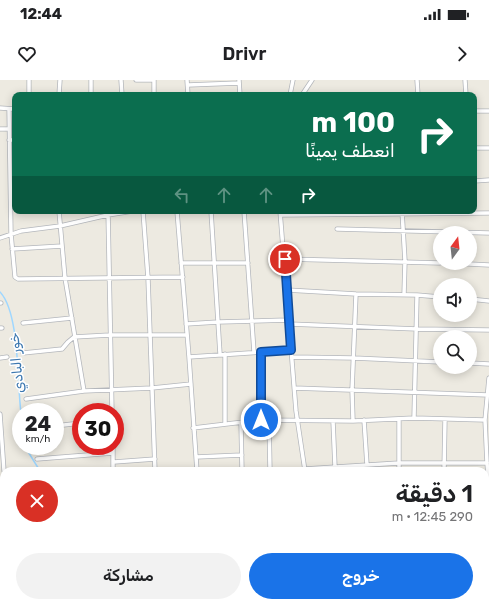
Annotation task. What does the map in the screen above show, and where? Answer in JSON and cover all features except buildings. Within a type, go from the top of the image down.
[{"type":"street","points":[[29,92],[30,80]]},
{"type":"street","points":[[59,92],[60,80]]},
{"type":"street","points":[[91,80],[91,92]]},
{"type":"street","points":[[121,80],[122,92]]},
{"type":"street","points":[[136,80],[154,80],[154,92]]},
{"type":"street","points":[[187,80],[188,92]]},
{"type":"street","points":[[291,92],[293,80]]},
{"type":"street","points":[[304,92],[312,80]]},
{"type":"street","points":[[417,80],[418,92]]},
{"type":"street","points":[[465,80],[466,92]]},
{"type":"street","points":[[188,85],[239,82],[240,92]]},
{"type":"street","points":[[0,108],[9,109],[11,234],[15,277],[18,279],[183,277]]},
{"type":"street","points":[[477,111],[489,110]]},
{"type":"street","points":[[0,129],[9,129]]},
{"type":"street","points":[[477,148],[489,148]]},
{"type":"street","points":[[477,181],[489,180]]},
{"type":"street","points":[[477,213],[489,213]]},
{"type":"street","points":[[59,214],[65,278],[84,391]]},
{"type":"street","points":[[0,238],[21,231],[60,226],[104,214]]},
{"type":"street","points":[[108,214],[108,277],[112,403]]},
{"type":"street","points":[[143,214],[148,278],[155,467]]},
{"type":"street","points":[[177,214],[190,357],[193,428],[196,439],[197,467]]},
{"type":"street","points":[[211,214],[220,354]]},
{"type":"street","points":[[244,214],[254,352]]},
{"type":"street","points":[[280,214],[285,259],[288,322],[294,388],[304,467]]},
{"type":"street","points":[[402,214],[405,261],[404,295]]},
{"type":"street","points":[[337,229],[489,233]]},
{"type":"street","points":[[12,248],[62,246]]},
{"type":"street","points":[[285,259],[433,263]]},
{"type":"street","points":[[181,263],[248,263]]},
{"type":"street","points":[[477,264],[489,265]]},
{"type":"street","points":[[287,290],[433,296]]},
{"type":"street","points":[[353,421],[352,390],[356,294]]},
{"type":"street","points":[[414,418],[417,295]]},
{"type":"street","points":[[477,300],[489,301]]},
{"type":"street","points":[[23,323],[72,318]]},
{"type":"street","points":[[186,324],[251,321],[417,329],[489,330]]},
{"type":"street","points":[[23,353],[62,350],[74,337],[110,335],[187,335]]},
{"type":"street","points":[[190,357],[291,350]]},
{"type":"street","points":[[261,352],[261,420]]},
{"type":"street","points":[[225,354],[226,424]]},
{"type":"street","points":[[0,358],[7,357]]},
{"type":"street","points":[[292,357],[433,361]]},
{"type":"street","points":[[477,363],[489,364]]},
{"type":"street","points":[[487,467],[485,420],[488,407],[489,378]]},
{"type":"street","points":[[26,399],[84,391],[152,388],[191,384]]},
{"type":"street","points":[[294,388],[488,395]]},
{"type":"street","points":[[0,414],[4,467]]},
{"type":"street","points":[[193,428],[261,420],[353,421],[414,418],[485,420]]},
{"type":"street","points":[[399,419],[399,467]]},
{"type":"street","points":[[444,467],[445,419]]},
{"type":"street","points":[[269,420],[270,467]]},
{"type":"street","points":[[364,420],[367,465]]},
{"type":"street","points":[[333,421],[335,466]]},
{"type":"street","points":[[241,423],[242,467]]},
{"type":"street","points":[[37,459],[88,455]]},
{"type":"street","points":[[113,455],[113,467]]},
{"type":"street","points":[[196,456],[242,455]]},
{"type":"street","points":[[114,462],[155,459]]},
{"type":"street","points":[[327,467],[399,463],[487,463]]},
{"type":"waterway","name":"خور البادي","points":[[0,292],[6,302],[11,316],[14,332],[20,403]]},
{"type":"waterway","name":"خور البادي","points":[[30,455],[38,467]]},
{"type":"route","points":[[261,420],[261,352],[291,350],[285,259]]}]
